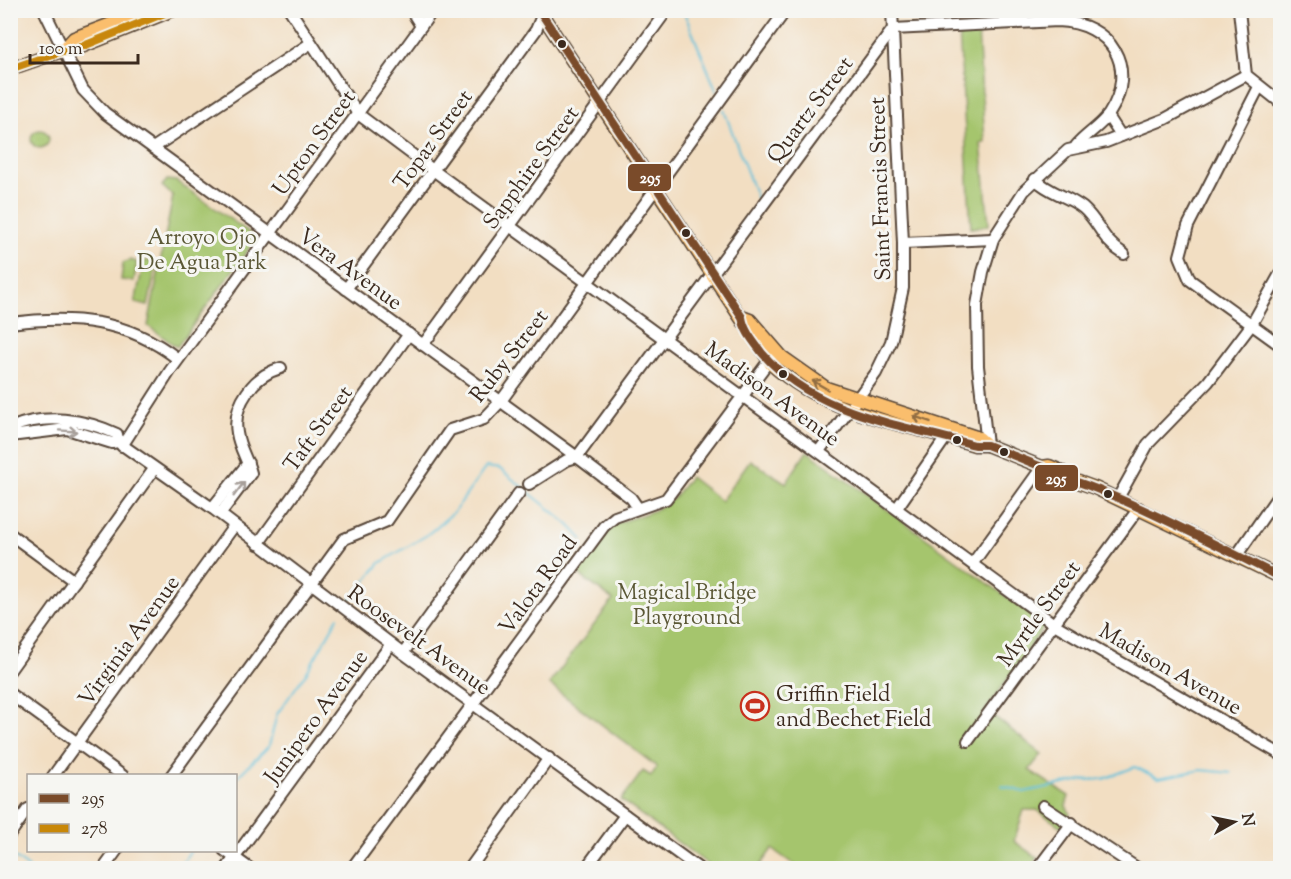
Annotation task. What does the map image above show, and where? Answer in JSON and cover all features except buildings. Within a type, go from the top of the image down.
[{"type":"main road","points":[[62,51],[74,38],[148,10]]},
{"type":"main road","points":[[10,69],[62,51],[76,50],[173,10]]},
{"type":"main road","points":[[542,12],[742,317],[742,323],[772,356],[788,379],[816,397],[848,411],[975,445],[987,445]]},
{"type":"main road","points":[[772,356],[826,388],[979,438],[987,445],[1042,467],[1049,466],[1061,471],[1062,476],[1118,498],[1281,577]]},
{"type":"street","name":"Vera Avenue","points":[[44,10],[83,90],[105,113],[577,457],[631,498],[638,508]]},
{"type":"street","name":"Madison Avenue","points":[[290,10],[358,114],[1054,624],[1281,754]]},
{"type":"street","points":[[411,10],[422,26]]},
{"type":"street","name":"Upton Street","points":[[120,444],[178,359],[433,10]]},
{"type":"street","name":"Sapphire Street","points":[[423,345],[667,10]]},
{"type":"street","name":"Ruby Street","points":[[172,774],[344,539],[387,521],[450,430],[484,419],[501,401],[786,10]]},
{"type":"street","name":"Saint Francis Street","points":[[819,451],[876,373],[891,342],[903,288],[892,10]]},
{"type":"street","points":[[1239,10],[1246,75],[1281,102]]},
{"type":"street","name":"Topaz Street","points":[[346,289],[536,30],[542,12]]},
{"type":"street","points":[[893,29],[1058,21],[1084,24],[1106,37],[1118,57],[1122,83],[1108,116],[1076,146],[1059,156],[1035,179],[993,239],[983,272],[977,305],[977,347],[987,445]]},
{"type":"street","name":"Quartz Street","points":[[577,457],[893,29]]},
{"type":"street","points":[[153,148],[311,43]]},
{"type":"street","points":[[1076,146],[1121,136],[1165,119],[1246,75]]},
{"type":"street","points":[[1259,87],[1188,226],[1180,256],[1190,280],[1281,345]]},
{"type":"street","points":[[1108,116],[1121,136]]},
{"type":"street","points":[[1035,179],[1044,188],[1083,208],[1110,246],[1124,254]]},
{"type":"street","points":[[903,243],[993,239]]},
{"type":"street","points":[[1118,498],[1148,444],[1208,382],[1252,324],[1281,274]]},
{"type":"street","points":[[10,323],[54,318],[111,326],[146,337],[178,359]]},
{"type":"street","name":"Taft Street","points":[[258,544],[408,334]]},
{"type":"street","name":"Valota Road","points":[[352,868],[604,526],[615,517],[666,499],[772,356]]},
{"type":"street","points":[[216,511],[251,473],[237,434],[236,420],[240,405],[261,377],[268,371],[280,368]]},
{"type":"street","name":"Roosevelt Avenue","points":[[10,428],[46,419],[75,421],[117,435],[120,444]]},
{"type":"street","name":"Roosevelt Avenue","points":[[10,436],[67,429],[120,444],[216,511],[403,653],[698,868]]},
{"type":"street","points":[[897,508],[947,436]]},
{"type":"street","points":[[530,484],[567,460],[577,457]]},
{"type":"street","points":[[973,563],[1042,467]]},
{"type":"street","points":[[10,670],[154,469]]},
{"type":"street","points":[[1237,555],[1281,493]]},
{"type":"street","name":"Junipero Avenue","points":[[403,653],[519,494]]},
{"type":"street","name":"Myrtle Street","points":[[968,741],[1139,508]]},
{"type":"street","name":"Virginia Avenue","points":[[54,774],[234,526]]},
{"type":"street","points":[[10,534],[74,581]]},
{"type":"street","name":"Junipero Avenue","points":[[227,868],[392,644]]},
{"type":"street","points":[[10,694],[120,774]]},
{"type":"street","points":[[470,868],[549,758]]},
{"type":"street","points":[[1043,806],[1137,868]]},
{"type":"street","points":[[10,834],[27,810]]},
{"type":"street","points":[[586,868],[625,815]]},
{"type":"street","points":[[1038,868],[1072,823]]},
{"type":"street","points":[[104,868],[116,852]]},
{"type":"street","points":[[227,852],[249,868]]},
{"type":"green space","points":[[978,31],[985,142],[981,143],[989,225],[971,228],[959,32]]},
{"type":"green space","points":[[40,130],[46,133],[49,139],[46,145],[40,148],[34,145],[31,139],[34,133]]},
{"type":"green space","name":"Arroyo Ojo De Agua Park","points":[[167,180],[176,181],[257,238],[177,347],[148,326],[173,196],[162,186]]},
{"type":"green space","points":[[130,260],[137,262],[134,281],[121,280],[123,263]]},
{"type":"green space","points":[[144,260],[157,263],[148,306],[135,303]]},
{"type":"green space","name":"Magical Bridge Playground","points":[[807,451],[1045,625],[986,710],[1042,754],[1029,770],[1069,796],[1066,806],[1070,813],[1061,827],[1037,810],[1024,810],[1014,841],[1037,858],[1029,868],[799,868],[772,849],[758,868],[713,868],[621,800],[643,771],[651,776],[657,767],[549,684],[613,600],[577,573],[612,525],[653,511],[673,499],[690,477],[721,501],[750,460],[786,483]]},
{"type":"waterway","points":[[683,10],[717,92]]},
{"type":"waterway","points":[[724,110],[757,199]]},
{"type":"waterway","points":[[351,599],[380,563],[427,535],[454,512],[486,467],[500,469],[568,524],[583,540]]},
{"type":"waterway","points":[[237,777],[269,746],[277,714],[307,672],[338,617]]},
{"type":"waterway","points":[[1002,786],[1024,792],[1082,780],[1103,779],[1135,767],[1158,778],[1201,770],[1231,773]]},
{"type":"waterway","points":[[170,868],[182,863],[190,852]]},
{"type":"waterway","points":[[10,854],[29,868]]},
{"type":"transit line","name":"278","points":[[10,69],[62,51],[76,49],[172,10]]},
{"type":"transit line","name":"295","points":[[539,10],[742,317],[750,336],[762,353],[783,374],[807,391],[860,414],[975,445],[987,445],[1042,467],[1046,474],[1056,478],[1095,488],[1164,519],[1280,577]]},
{"type":"place","name":"Griffin Field and Bechet Field","points":[[755,706]]}]
